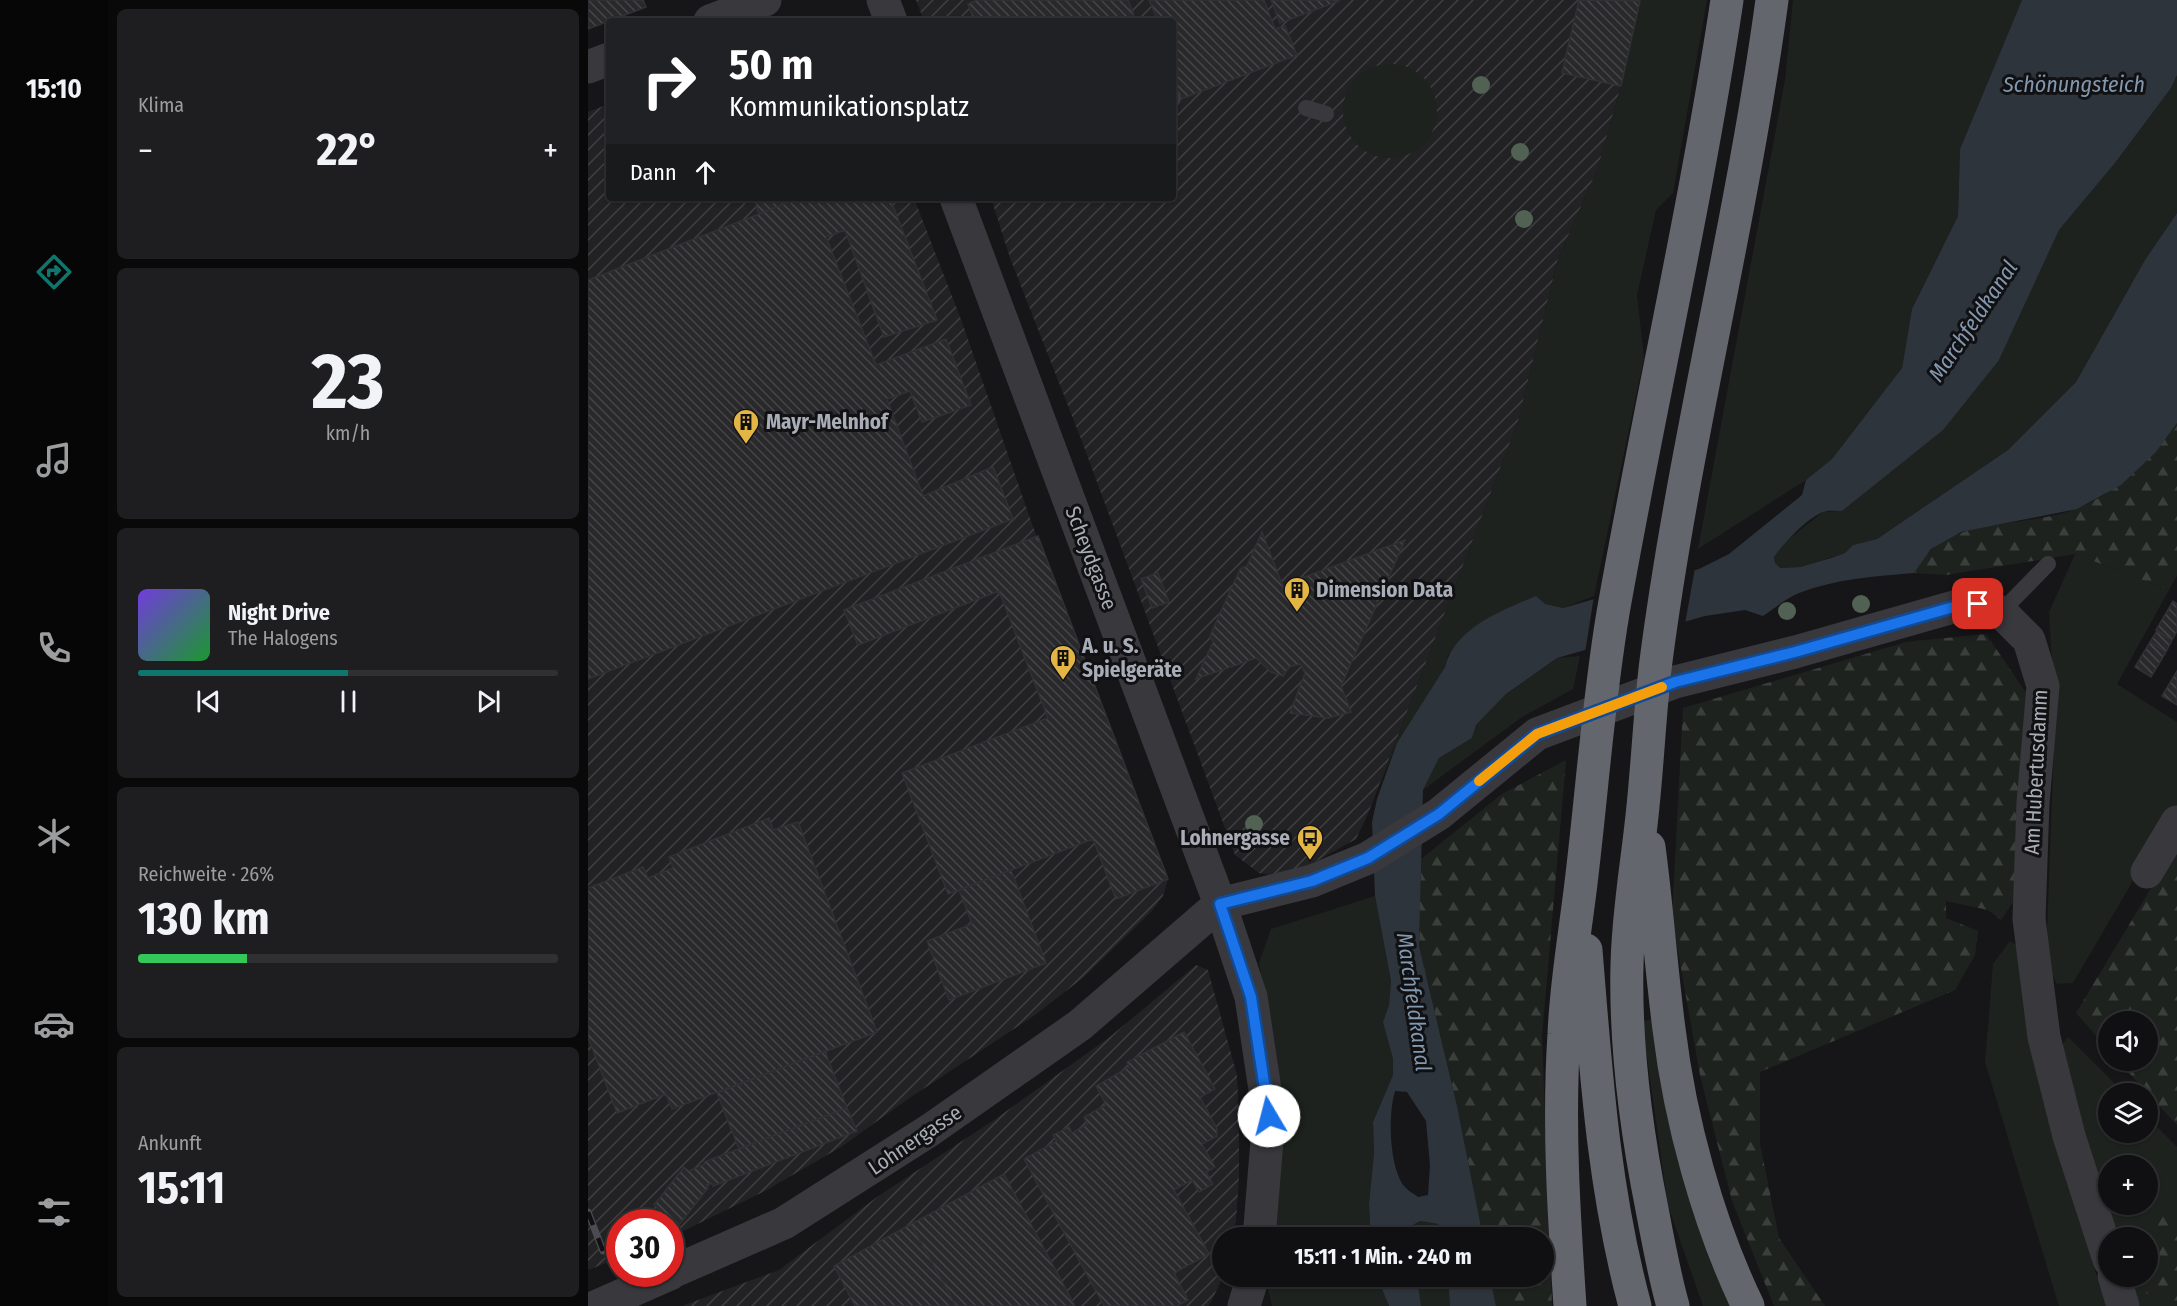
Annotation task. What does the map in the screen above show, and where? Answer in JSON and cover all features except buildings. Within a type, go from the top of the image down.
[{"type":"highway","points":[[1570,1306],[1563,1159],[1563,1037],[1570,954],[1581,886],[1594,749],[1621,571],[1701,159],[1728,0]]},
{"type":"highway","points":[[1673,1306],[1645,1176],[1629,1044],[1627,967],[1630,911],[1643,807],[1656,660],[1673,556],[1759,95],[1772,0]]},
{"type":"highway","points":[[1643,807],[1655,892],[1669,1032],[1680,1094],[1708,1200],[1748,1306]]},
{"type":"highway","points":[[1581,886],[1599,1116],[1610,1191],[1635,1306]]},
{"type":"street","points":[[718,18],[765,0]]},
{"type":"street","points":[[883,0],[890,18]]},
{"type":"street","points":[[588,68],[606,61]]},
{"type":"street","name":"Scheydgasse","points":[[957,201],[1220,904],[1251,997],[1269,1116],[1260,1227]]},
{"type":"street","name":"Am Hubertusdamm","points":[[1220,904],[1312,881],[1368,858],[1439,814],[1537,734],[1675,682],[1795,652],[1957,606],[1978,604],[2001,612],[2030,640],[2043,686],[2033,803],[2030,919],[2044,1037],[2070,1137],[2099,1227]]},
{"type":"street","points":[[2147,872],[2177,822]]},
{"type":"street","name":"Lohnergasse","points":[[684,1268],[784,1223],[939,1125],[1080,1025],[1220,904]]},
{"type":"street","name":"Lohnergasse","points":[[597,1306],[640,1287]]},
{"type":"street","points":[[1244,1306],[1250,1287]]},
{"type":"street","points":[[2117,1287],[2123,1306]]},
{"type":"lane","points":[[1306,108],[1326,114]]},
{"type":"lane","points":[[2001,612],[2048,564]]},
{"type":"shaded area","points":[[916,0],[1640,0],[1621,86],[1598,168],[1558,259],[1518,422],[1368,814],[1356,839],[1295,873],[1276,876],[1259,873],[1235,855],[1081,439],[1010,258],[992,201],[1176,201],[1176,18],[923,18]]},
{"type":"shaded area","points":[[606,105],[606,201],[915,201],[962,322],[1032,524],[1168,879],[1163,896],[1151,912],[1084,977],[1035,1015],[908,1099],[841,1147],[765,1191],[684,1231],[684,1209],[606,1209],[606,1263],[588,1270],[588,112]]},
{"type":"shaded area","points":[[1196,965],[1208,970],[1237,1075],[1239,1119],[1236,1221],[1234,1227],[1212,1227],[1212,1287],[1218,1287],[1209,1306],[682,1306],[779,1270],[877,1197],[994,1120],[1111,1036]]},
{"type":"green space","points":[[1640,0],[1707,0],[1673,193],[1656,210],[1637,295],[1644,358],[1594,596],[1563,608],[1545,604],[1448,655],[1445,667],[1397,743],[1368,814],[1518,422],[1558,259],[1598,168],[1621,86]]},
{"type":"green space","points":[[1793,0],[2022,0],[1960,149],[1958,216],[1912,309],[1902,368],[1832,459],[1806,480],[1698,549],[1785,80]]},
{"type":"green space","points":[[1390,64],[1408,67],[1423,78],[1434,93],[1437,111],[1434,129],[1423,144],[1408,155],[1390,158],[1372,155],[1357,144],[1346,129],[1343,111],[1346,93],[1357,78],[1372,67]]},
{"type":"green space","points":[[2177,75],[2177,213],[2145,260],[2076,382],[2008,450],[1877,539],[1853,545],[1845,553],[1800,567],[1779,568],[1774,557],[1785,542],[1823,512],[1842,511],[1887,474],[1999,360],[2059,230],[2115,163],[2171,88]]},
{"type":"green space","points":[[2177,423],[2177,575],[2169,590],[2075,554],[1946,575],[1914,573],[1930,551],[1943,541],[1960,533],[2061,514],[2094,501],[2134,473]]},
{"type":"green space","points":[[2075,554],[2169,590],[2117,684],[2177,722],[2177,806],[2073,983],[2057,984],[2046,962],[2055,716],[2049,612]]},
{"type":"green space","points":[[1986,634],[2029,697],[2017,896],[2001,920],[1988,910],[1946,901],[1946,918],[1978,931],[1975,955],[1955,990],[1760,1072],[1760,1144],[1779,1238],[1825,1306],[1774,1306],[1732,1201],[1700,1075],[1672,918],[1683,708],[1906,642]]},
{"type":"green space","points":[[1580,656],[1573,689],[1522,717],[1423,790],[1439,758],[1472,738],[1476,725],[1506,694],[1557,658]]},
{"type":"green space","points":[[1566,760],[1542,1036],[1549,1227],[1481,1227],[1457,1106],[1419,946],[1421,859],[1502,794]]},
{"type":"green space","points":[[2177,845],[2177,1125],[2158,1104],[2158,1083],[2138,1083],[2127,1071],[2158,1071],[2158,1011],[2098,1011],[2098,1038],[2076,1013]]},
{"type":"green space","points":[[1375,896],[1391,981],[1389,1005],[1383,1022],[1393,1059],[1393,1075],[1373,1122],[1374,1153],[1369,1204],[1370,1227],[1268,1227],[1273,1040],[1259,963],[1271,929]]},
{"type":"green space","points":[[2010,941],[2020,947],[2067,1181],[2098,1280],[2098,1287],[2100,1287],[2106,1306],[2059,1306],[1985,1062],[1993,964]]},
{"type":"green space","points":[[1651,1019],[1676,1140],[1736,1306],[1703,1306],[1668,1206],[1642,1022]]},
{"type":"green space","points":[[2068,1037],[2098,1067],[2098,1071],[2102,1071],[2114,1083],[2098,1083],[2098,1143],[2158,1143],[2158,1128],[2177,1147],[2177,1306],[2138,1306],[2131,1287],[2158,1287],[2158,1227],[2113,1227],[2109,1215],[2158,1215],[2158,1155],[2098,1155],[2098,1179],[2058,1051]]},
{"type":"green space","points":[[2158,1211],[2177,1214],[2177,1306],[2161,1302],[2136,1287],[2158,1287],[2158,1227],[2136,1227],[2141,1218],[2158,1215]]},
{"type":"green space","points":[[1419,1221],[1438,1224],[1439,1227],[1410,1227]]},
{"type":"green space","points":[[1267,1287],[1381,1287],[1389,1306],[1272,1306]]},
{"type":"green space","points":[[1418,1287],[1449,1287],[1450,1306],[1421,1306]]},
{"type":"green space","points":[[1492,1287],[1551,1287],[1552,1306],[1496,1306]]},
{"type":"water","name":"Schönungsteich","points":[[2022,0],[2177,0],[2177,75],[2171,88],[2115,163],[2059,230],[1999,360],[1943,430],[1842,511],[1823,512],[1810,520],[1778,551],[1774,557],[1775,563],[1780,568],[1800,567],[1845,553],[1853,545],[1877,539],[2008,450],[2076,382],[2145,260],[2177,213],[2177,423],[2156,452],[2121,485],[2077,509],[1961,532],[1931,549],[1914,573],[1827,584],[1794,595],[1763,616],[1745,610],[1705,616],[1557,658],[1506,694],[1476,725],[1472,738],[1439,758],[1423,790],[1419,946],[1457,1106],[1481,1227],[1439,1227],[1438,1224],[1420,1221],[1411,1227],[1370,1227],[1369,1204],[1374,1153],[1373,1122],[1393,1075],[1393,1059],[1383,1022],[1389,1005],[1391,981],[1375,896],[1372,822],[1377,799],[1397,743],[1459,641],[1469,631],[1495,614],[1536,596],[1545,604],[1563,608],[1699,569],[1729,554],[1802,495],[1806,480],[1832,459],[1902,368],[1912,309],[1958,216],[1960,149]],"holes":[[[1395,1091],[1407,1092],[1426,1121],[1430,1165],[1428,1195],[1418,1197],[1403,1185],[1398,1176],[1392,1152],[1391,1113]]]},
{"type":"water","points":[[1381,1287],[1418,1287],[1421,1306],[1389,1306]]},
{"type":"water","points":[[1449,1287],[1492,1287],[1496,1306],[1450,1306]]},
{"type":"pier","points":[[1695,568],[1685,624],[1585,653],[1594,596]]},
{"type":"railway","points":[[588,1212],[603,1251]]},
{"type":"slow traffic","points":[[1479,781],[1537,734],[1662,687]]},
{"type":"place","name":"Mayr-Melnhof","points":[[746,445]]},
{"type":"place","name":"Dimension Data","points":[[1297,613]]},
{"type":"place","name":"A. u. S. Spielgeräte","points":[[1063,681]]},
{"type":"place","name":"Lohnergasse","points":[[1310,861]]},
{"type":"route","points":[[1269,1116],[1251,997],[1220,904],[1312,881],[1368,858],[1439,814],[1537,734],[1675,682],[1795,652],[1957,606],[1978,604]]},
{"type":"water label","name":"Marchfeldkanal","points":[[1973,321]]},
{"type":"water label","name":"Marchfeldkanal","points":[[1414,1002]]}]
